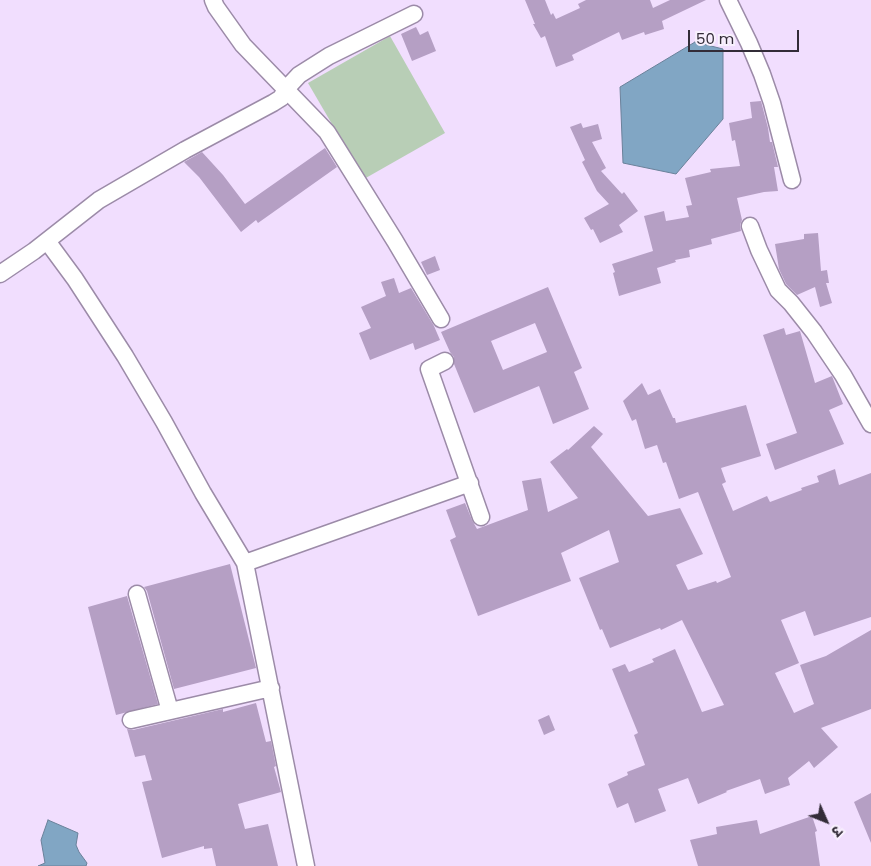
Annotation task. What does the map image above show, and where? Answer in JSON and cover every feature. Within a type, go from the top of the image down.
[{"type":"street","points":[[213,0],[243,45],[327,132],[441,319]]},
{"type":"street","points":[[728,0],[762,74],[772,103],[792,180]]},
{"type":"street","points":[[0,274],[47,241],[99,200],[185,150],[281,98],[286,89],[299,75],[329,56],[414,14]]},
{"type":"street","points":[[750,226],[778,290],[814,332],[843,375],[871,424]]},
{"type":"street","points":[[47,241],[75,279],[124,356],[245,564],[306,866]]},
{"type":"street","points":[[445,362],[429,369],[482,517]]},
{"type":"street","points":[[245,564],[470,483]]},
{"type":"street","points":[[137,594],[170,711]]},
{"type":"street","points":[[131,720],[271,688]]},
{"type":"green space","points":[[390,36],[445,133],[364,179],[308,83]]},
{"type":"water","points":[[695,42],[723,49],[723,119],[676,174],[623,163],[620,87]]},
{"type":"water","points":[[48,820],[78,833],[76,845],[87,863],[86,866],[38,866],[45,863],[41,840]]},
{"type":"building","points":[[525,0],[545,0],[551,15],[553,13],[556,19],[580,8],[578,4],[586,0],[650,0],[653,8],[670,0],[706,0],[662,21],[664,29],[645,35],[644,32],[622,40],[619,32],[572,55],[574,60],[556,67],[545,36],[541,38],[533,24],[535,24]]},
{"type":"building","points":[[416,27],[420,35],[428,31],[436,51],[412,61],[401,34]]},
{"type":"building","points":[[761,101],[770,142],[772,142],[778,167],[774,167],[778,191],[737,198],[742,220],[740,225],[741,231],[711,239],[712,244],[689,250],[690,257],[675,260],[676,262],[657,268],[661,283],[619,296],[612,264],[653,251],[644,216],[664,211],[666,221],[689,217],[686,206],[692,205],[685,178],[711,172],[710,169],[740,166],[735,140],[732,141],[729,123],[752,118],[750,102]]},
{"type":"building","points":[[581,123],[583,128],[598,124],[602,139],[592,142],[606,168],[601,171],[622,194],[624,192],[638,211],[619,225],[623,232],[600,243],[593,229],[591,230],[584,218],[609,204],[597,191],[582,162],[585,160],[570,127]]},
{"type":"building","points":[[325,148],[337,167],[258,223],[256,220],[241,232],[199,177],[184,162],[202,152],[223,175],[245,204]]},
{"type":"building","points":[[818,233],[821,271],[827,270],[829,283],[826,283],[832,303],[820,307],[815,287],[797,295],[786,284],[779,269],[775,244],[804,239],[804,234]]},
{"type":"building","points":[[435,256],[440,270],[427,275],[421,262]]},
{"type":"building","points":[[394,278],[399,293],[411,288],[434,326],[440,340],[415,350],[413,343],[370,360],[359,333],[371,328],[361,307],[386,296],[381,282]]},
{"type":"building","points":[[548,287],[582,368],[574,372],[589,409],[553,424],[539,386],[474,413],[454,364],[454,357],[441,332]],"holes":[[[535,323],[547,352],[503,370],[491,341]]]},
{"type":"building","points":[[784,328],[786,335],[800,331],[815,383],[832,376],[843,404],[829,410],[844,444],[775,470],[766,444],[797,433],[763,335]]},
{"type":"building","points":[[642,383],[648,395],[660,389],[676,423],[746,405],[761,456],[721,468],[726,482],[722,484],[733,511],[767,496],[770,502],[802,490],[801,488],[819,482],[817,476],[835,469],[839,485],[871,473],[871,617],[814,636],[805,611],[781,620],[799,663],[775,673],[794,713],[814,704],[800,665],[826,656],[871,630],[871,709],[821,728],[838,747],[814,768],[809,761],[788,778],[790,785],[765,794],[760,779],[726,791],[698,804],[688,778],[658,789],[666,811],[635,823],[628,803],[617,808],[608,784],[628,775],[627,772],[645,765],[634,735],[638,733],[612,669],[625,664],[629,672],[654,662],[652,659],[675,649],[702,712],[724,705],[682,620],[661,630],[660,628],[610,648],[602,629],[600,630],[579,578],[619,562],[609,530],[561,553],[571,581],[478,616],[450,540],[456,537],[446,510],[465,503],[477,529],[528,510],[522,481],[541,478],[548,512],[578,498],[550,462],[568,450],[594,426],[603,434],[591,447],[648,516],[680,508],[703,554],[676,565],[688,590],[716,581],[717,583],[731,577],[698,492],[679,499],[666,462],[663,463],[657,445],[645,449],[636,419],[632,421],[623,401]]},
{"type":"building","points":[[230,564],[256,668],[174,689],[147,591],[144,587]]},
{"type":"building","points":[[127,596],[158,704],[116,715],[88,607]]},
{"type":"building","points":[[256,703],[266,742],[271,741],[276,766],[274,767],[281,792],[238,804],[245,829],[268,824],[278,866],[216,866],[212,848],[204,849],[204,846],[162,858],[142,782],[152,780],[145,755],[135,757],[127,729],[133,730],[223,709],[223,712]]},
{"type":"building","points":[[549,715],[555,730],[544,735],[538,720]]},
{"type":"building","points":[[871,793],[871,843],[854,802]]},
{"type":"building","points":[[812,816],[817,831],[815,832],[820,866],[698,866],[690,840],[717,834],[716,827],[757,820],[760,834]]}]
